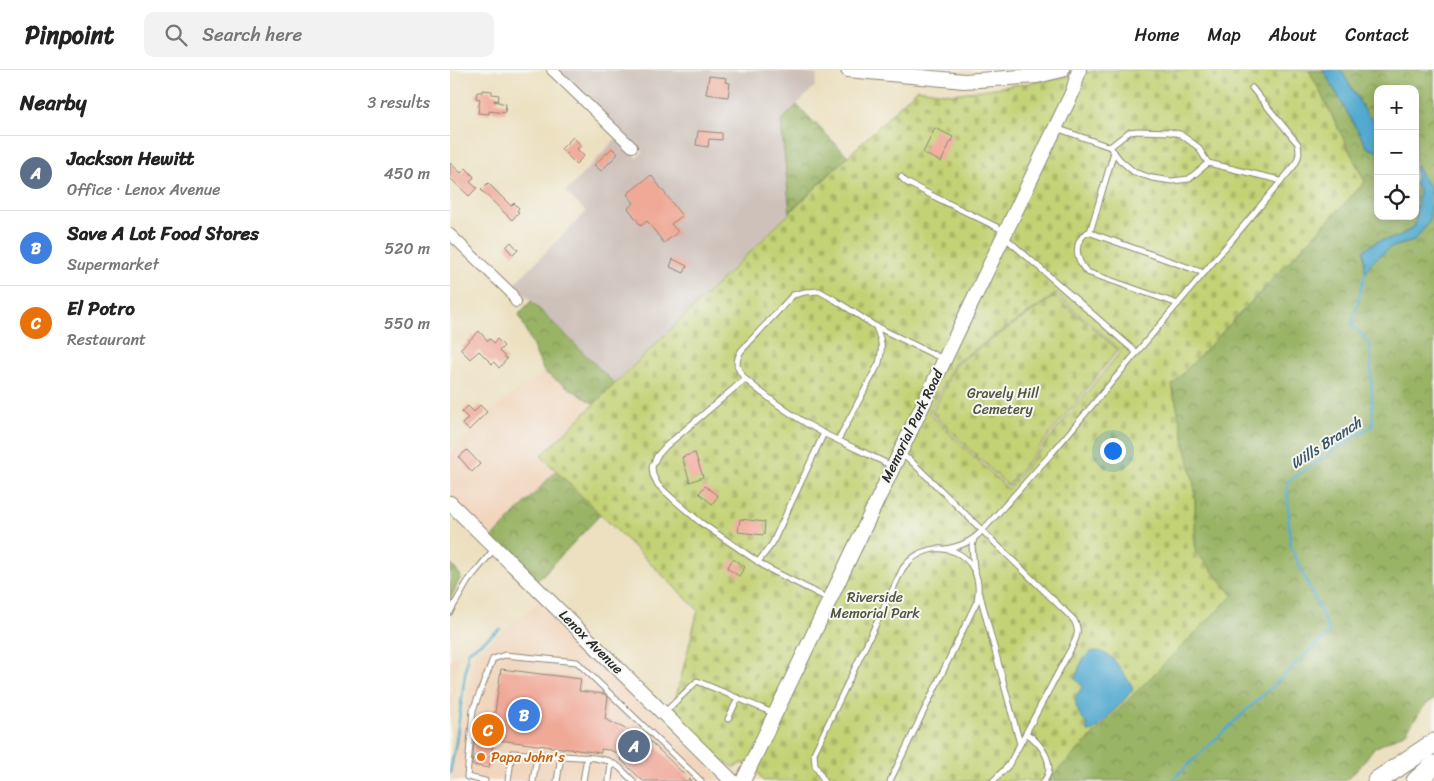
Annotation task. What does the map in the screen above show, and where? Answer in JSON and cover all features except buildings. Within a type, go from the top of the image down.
[{"type":"highway","points":[[1377,781],[1434,743]]},
{"type":"highway","points":[[1416,781],[1434,764]]},
{"type":"street","points":[[552,70],[632,146]]},
{"type":"street","points":[[848,70],[951,75],[964,81],[1037,76],[1062,70]]},
{"type":"street","name":"Memorial Park Road","points":[[743,781],[1073,91],[1079,70]]},
{"type":"street","points":[[450,234],[511,293],[516,302]]},
{"type":"street","name":"Lenox Avenue","points":[[450,503],[732,781]]},
{"type":"lane","points":[[946,550],[965,544],[982,531],[1052,453],[1294,166],[1300,152],[1298,144],[1252,88]]},
{"type":"lane","points":[[1055,128],[1110,147],[1120,160],[1134,172],[1152,178],[1172,181],[1189,179],[1208,163]]},
{"type":"lane","points":[[1110,147],[1129,132],[1170,132],[1180,134],[1198,146],[1208,163],[1275,178],[1281,182]]},
{"type":"lane","points":[[1090,232],[1114,152]]},
{"type":"lane","points":[[901,177],[906,182],[1004,235],[1137,353]]},
{"type":"lane","points":[[1178,304],[1087,272],[1078,259],[1080,239],[1083,235],[1090,232],[1204,272]]},
{"type":"lane","points":[[944,359],[875,326],[819,291],[793,295],[741,351],[737,358],[737,366],[745,379],[772,400],[824,433],[838,440],[896,460],[904,455],[1074,620],[1078,627],[1078,636],[1008,766],[993,781]]},
{"type":"lane","points":[[838,440],[879,363],[882,350],[880,337],[875,326]]},
{"type":"lane","points":[[745,379],[666,446],[657,456],[652,466],[653,475],[658,485],[700,522],[768,568],[829,599]]},
{"type":"lane","points":[[758,562],[772,544],[824,433]]},
{"type":"lane","points":[[974,539],[972,546],[974,568],[979,592],[1020,744]]},
{"type":"lane","points":[[450,612],[468,581],[496,548]]},
{"type":"lane","points":[[824,781],[815,765],[814,753],[903,568],[921,552],[946,550],[960,554],[974,568]]},
{"type":"lane","points":[[890,781],[977,601],[979,592]]},
{"type":"lane","points":[[482,781],[467,777],[474,710],[493,659],[505,655],[577,662],[700,781]]},
{"type":"lane","points":[[664,714],[697,681],[774,714]]},
{"type":"lane","points":[[728,719],[738,698]]},
{"type":"lane","points":[[1026,733],[1032,737],[1048,758],[1050,768],[1048,777],[1044,781]]},
{"type":"lane","points":[[508,781],[512,753],[595,758],[619,767],[632,781]]},
{"type":"lane","points":[[533,781],[537,754]]},
{"type":"lane","points":[[557,781],[561,756]]},
{"type":"lane","points":[[583,781],[587,757]]},
{"type":"lane","points":[[609,781],[611,763]]},
{"type":"shaded area","points":[[557,70],[765,70],[817,75],[815,86],[781,121],[790,212],[615,384],[514,284],[586,212],[566,192],[616,138],[637,158],[643,152]]},
{"type":"shaded area","points":[[544,372],[594,404],[541,456],[556,471],[492,538],[450,497],[450,455],[490,412]]},
{"type":"shaded area","points":[[540,601],[723,781],[451,781],[475,654]]},
{"type":"shaded area","points":[[459,653],[450,732],[450,660]]},
{"type":"green space","name":"Riverside Memorial Park","points":[[1099,70],[1309,70],[1365,182],[1172,385],[1195,490],[1195,551],[1233,595],[1047,781],[763,781],[759,774],[743,763],[734,767],[723,762],[672,713],[698,610],[541,456],[917,89],[953,94],[1050,80]],"holes":[[[1056,294],[1121,351],[1008,489],[929,413],[955,363]]]},
{"type":"green space","points":[[1309,70],[1323,70],[1367,147],[1374,150],[1374,220],[1416,220],[1415,226],[1399,237],[1378,241],[1364,250],[1365,274],[1371,263],[1389,248],[1414,241],[1430,221],[1419,175],[1419,85],[1374,85],[1374,121],[1366,113],[1341,70],[1434,70],[1434,699],[1426,704],[1406,732],[1373,749],[1359,768],[1345,781],[1047,781],[1233,595],[1195,551],[1195,490],[1172,385],[1365,182]]},
{"type":"green space","points":[[797,105],[848,156],[790,212],[781,121]]},
{"type":"green space","name":"Gravely Hill Cemetery","points":[[1055,296],[1118,350],[1008,486],[932,413],[956,364]]},
{"type":"green space","points":[[531,301],[615,384],[594,404],[544,372],[519,314]]},
{"type":"green space","points":[[556,471],[601,514],[536,582],[492,538]]},
{"type":"green space","points":[[450,563],[461,576],[450,600]]},
{"type":"water","points":[[1323,70],[1341,70],[1366,113],[1374,121],[1374,150],[1367,147]]},
{"type":"water","points":[[1419,171],[1430,188],[1430,221],[1414,241],[1389,248],[1371,263],[1365,276],[1364,250],[1378,241],[1399,237],[1415,226],[1416,220],[1419,220]]},
{"type":"water","points":[[1093,651],[1111,657],[1120,667],[1133,689],[1098,728],[1089,732],[1086,730],[1088,725],[1076,706],[1075,698],[1082,687],[1075,679],[1083,659]]},
{"type":"waterway","name":"Wills Branch","points":[[1171,781],[1330,632],[1290,545],[1287,482],[1373,425],[1370,344],[1352,325],[1365,273]]},
{"type":"waterway","points":[[450,773],[468,652],[500,629]]},
{"type":"place","name":"Save A Lot Food Stores","points":[[524,715]]},
{"type":"place","name":"El Potro","points":[[488,730]]},
{"type":"place","name":"Jackson Hewitt","points":[[634,746]]},
{"type":"place","name":"Papa John's","points":[[481,757]]}]
